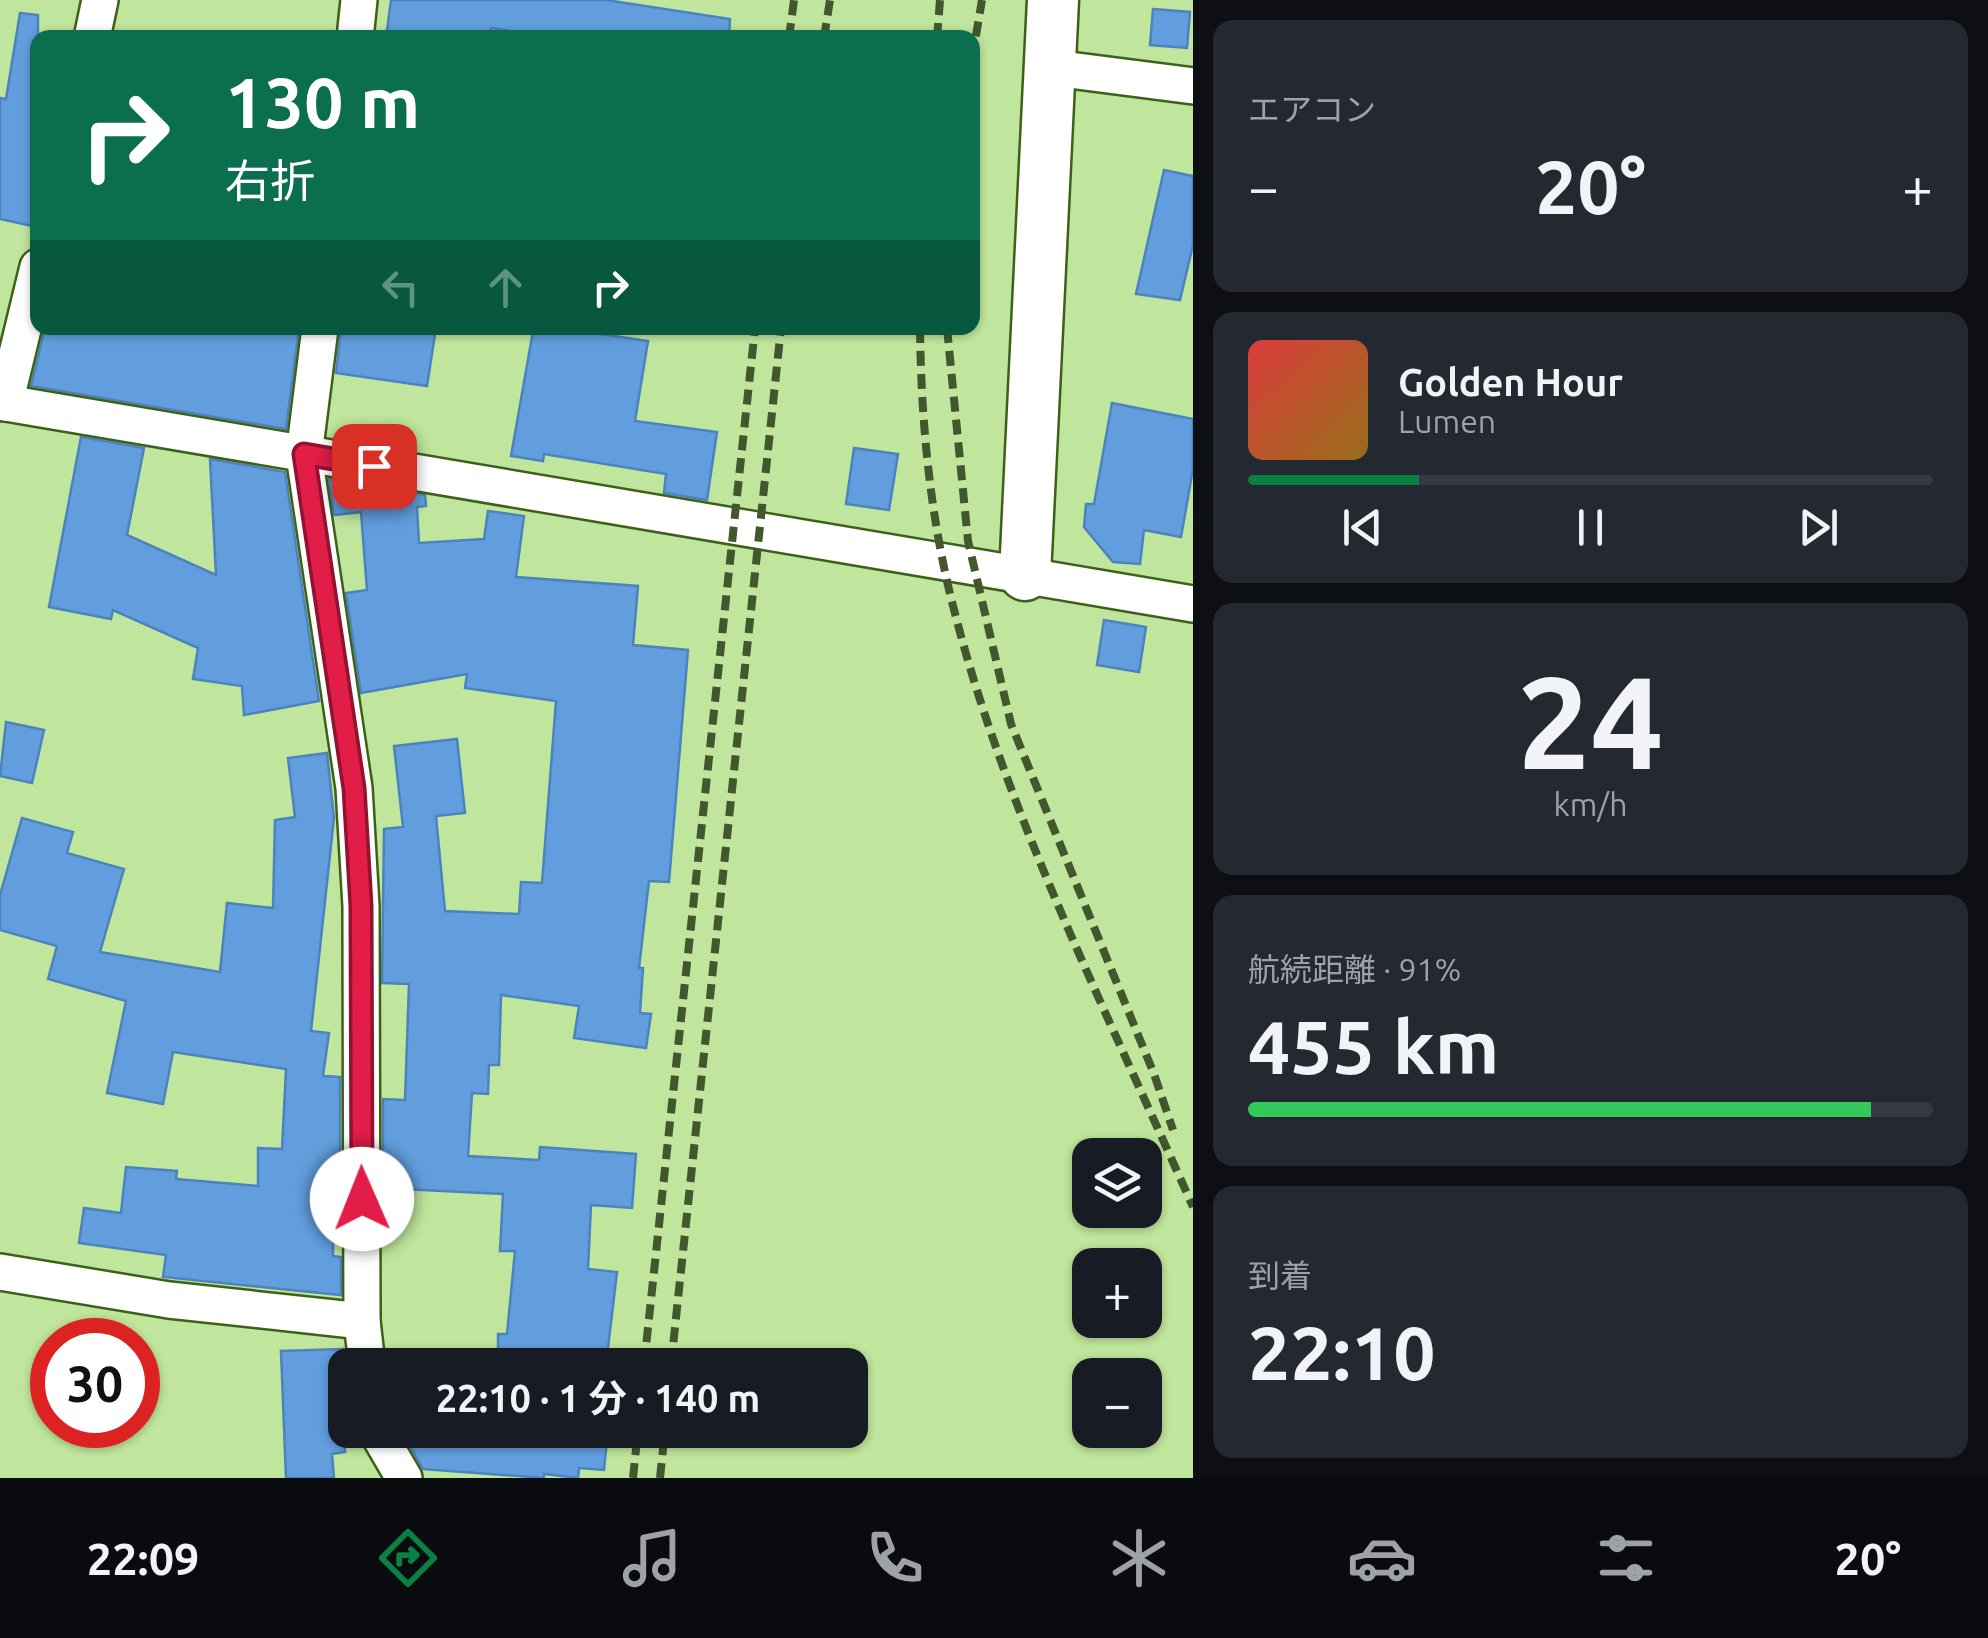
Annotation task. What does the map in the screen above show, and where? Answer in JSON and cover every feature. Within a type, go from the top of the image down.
[{"type":"street","points":[[94,30],[100,0]]},
{"type":"street","points":[[356,30],[360,0]]},
{"type":"street","points":[[1025,575],[1052,0]]},
{"type":"street","points":[[1046,67],[1193,86]]},
{"type":"street","points":[[30,299],[3,403],[1193,604]]},
{"type":"street","points":[[319,335],[304,454],[354,788],[361,906],[365,1348]]},
{"type":"street","points":[[0,1272],[169,1300],[362,1321]]},
{"type":"street","points":[[386,1448],[404,1478]]},
{"type":"building","points":[[391,0],[606,0],[730,19],[729,30],[387,30]]},
{"type":"building","points":[[1153,9],[1190,12],[1187,48],[1150,45]]},
{"type":"building","points":[[20,13],[38,15],[38,30],[30,30],[30,226],[0,219],[0,98],[6,99]]},
{"type":"building","points":[[1164,170],[1193,176],[1193,245],[1180,300],[1136,294]]},
{"type":"building","points":[[43,335],[298,335],[286,429],[31,386]]},
{"type":"building","points":[[340,335],[435,335],[427,386],[336,373]]},
{"type":"building","points":[[532,335],[608,335],[648,341],[635,421],[717,432],[707,500],[664,493],[666,474],[544,454],[543,461],[511,456]]},
{"type":"building","points":[[1112,403],[1193,419],[1193,469],[1181,537],[1144,530],[1140,564],[1113,562],[1084,527],[1086,504],[1094,504]]},
{"type":"building","points":[[81,437],[144,448],[127,535],[216,575],[210,459],[285,472],[319,701],[244,715],[242,686],[193,679],[198,648],[113,610],[111,619],[49,607]]},
{"type":"building","points":[[854,448],[898,454],[889,510],[846,504]]},
{"type":"building","points":[[329,479],[425,495],[426,506],[417,507],[419,543],[484,539],[488,511],[524,516],[516,577],[638,586],[633,645],[688,650],[669,882],[649,881],[639,968],[643,968],[640,1013],[651,1014],[646,1048],[574,1038],[579,1006],[501,995],[499,1065],[489,1065],[488,1094],[472,1093],[468,1156],[539,1160],[540,1147],[636,1154],[632,1208],[591,1205],[588,1269],[617,1272],[608,1348],[498,1348],[498,1334],[507,1334],[515,1251],[500,1251],[503,1194],[383,1188],[383,1099],[405,1100],[409,984],[382,983],[384,829],[403,827],[394,746],[457,739],[465,813],[436,816],[445,911],[519,914],[521,882],[542,883],[556,701],[465,688],[467,674],[361,693],[346,593],[367,590],[361,512],[334,515]]},
{"type":"building","points":[[1104,620],[1146,627],[1139,672],[1097,665]]},
{"type":"building","points":[[6,722],[44,730],[32,783],[0,776]]},
{"type":"building","points":[[327,753],[334,818],[311,1031],[329,1033],[323,1076],[340,1077],[340,1188],[334,1188],[333,1256],[341,1257],[341,1295],[163,1277],[166,1255],[79,1243],[84,1208],[121,1213],[126,1167],[177,1171],[176,1179],[258,1186],[258,1148],[282,1149],[286,1069],[173,1052],[163,1104],[107,1093],[126,1001],[48,979],[57,946],[0,930],[0,895],[22,818],[73,832],[67,853],[124,869],[100,952],[220,972],[227,903],[273,908],[275,820],[295,817],[288,758]]},
{"type":"building","points":[[328,1349],[328,1448],[345,1448],[345,1452],[332,1454],[334,1478],[286,1478],[281,1351]]},
{"type":"building","points":[[411,1448],[606,1448],[604,1470],[579,1468],[578,1478],[423,1469]]},
{"type":"railway","points":[[790,30],[794,0]]},
{"type":"railway","points":[[825,30],[830,0]]},
{"type":"railway","points":[[938,30],[940,0]]},
{"type":"railway","points":[[977,30],[982,0]]},
{"type":"railway","points":[[646,1348],[754,335]]},
{"type":"railway","points":[[673,1348],[780,335]]},
{"type":"railway","points":[[920,335],[925,439],[934,513],[948,585],[978,695],[1063,918],[1193,1207]]},
{"type":"railway","points":[[948,335],[968,541],[1011,724],[1154,1074],[1173,1130]]},
{"type":"railway","points":[[633,1478],[636,1448]]},
{"type":"railway","points":[[660,1478],[663,1448]]},
{"type":"route","points":[[362,1199],[361,906],[354,788],[304,454],[374,466]]}]
